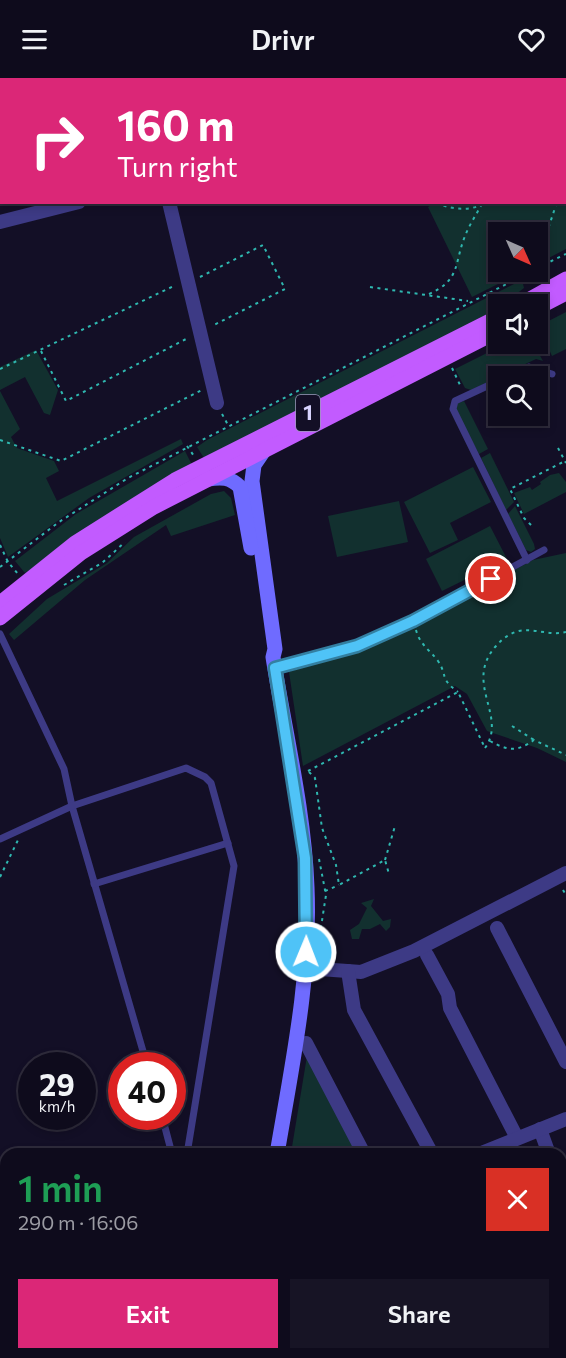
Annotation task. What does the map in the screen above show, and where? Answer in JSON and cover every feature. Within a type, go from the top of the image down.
[{"type":"main road","points":[[539,294],[566,279]]},
{"type":"main road","points":[[548,302],[566,293]]},
{"type":"main road","points":[[548,308],[566,299]]},
{"type":"main road","name":"1","points":[[2,607],[75,543],[165,486],[488,321]]},
{"type":"main road","name":"1","points":[[2,607],[107,535],[265,449],[488,336]]},
{"type":"street","points":[[0,222],[71,204]]},
{"type":"street","points":[[170,204],[192,279],[199,333],[217,404]]},
{"type":"street","points":[[265,449],[254,465],[252,481],[275,649],[274,662]]},
{"type":"street","points":[[208,479],[223,477],[233,480],[240,487],[269,649],[274,662],[305,858],[306,968],[303,1002],[278,1148]]},
{"type":"street","points":[[306,968],[361,972],[414,951],[566,873]]},
{"type":"street","points":[[497,928],[566,1062]]},
{"type":"street","points":[[427,955],[447,994],[450,1008],[517,1138]]},
{"type":"street","points":[[348,971],[354,1010],[429,1148]]},
{"type":"street","points":[[306,1043],[361,1148]]},
{"type":"street","points":[[493,1148],[566,1119]]},
{"type":"street","points":[[540,1129],[547,1148]]},
{"type":"lane","points":[[548,373],[552,374]]},
{"type":"lane","points":[[488,386],[455,401],[453,408],[527,560]]},
{"type":"lane","points":[[274,662],[357,646],[413,621],[544,550]]},
{"type":"lane","points":[[0,634],[64,769],[72,806],[143,1052]]},
{"type":"lane","points":[[0,839],[72,806],[186,768],[211,783],[234,866],[188,1148]]},
{"type":"lane","points":[[94,884],[228,843]]},
{"type":"lane","points":[[166,1130],[170,1148]]},
{"type":"path","points":[[440,204],[446,208],[480,206]]},
{"type":"path","points":[[429,294],[438,290],[456,272],[464,238],[482,204]]},
{"type":"path","points":[[548,227],[556,204]]},
{"type":"path","points":[[0,369],[263,246],[285,289],[66,401],[41,351]]},
{"type":"path","points":[[548,263],[566,254]]},
{"type":"path","points":[[0,567],[59,522],[96,498],[188,446],[509,282]]},
{"type":"path","points":[[370,287],[470,301]]},
{"type":"path","points":[[452,368],[466,396]]},
{"type":"path","points":[[0,440],[61,460],[208,387]]},
{"type":"path","points":[[188,446],[197,462]]},
{"type":"path","points":[[531,525],[524,518],[510,489],[566,462],[558,448]]},
{"type":"path","points":[[58,588],[102,563],[132,535]]},
{"type":"path","points":[[0,545],[8,562],[18,575]]},
{"type":"path","points":[[413,621],[423,647],[439,663],[445,683],[458,692],[485,748],[490,741],[491,721],[482,676],[494,648],[510,635],[520,631],[566,632]]},
{"type":"path","points":[[300,774],[458,692]]},
{"type":"path","points":[[512,726],[534,740],[566,755]]},
{"type":"path","points":[[490,741],[509,750],[517,750],[534,740]]},
{"type":"path","points":[[308,771],[315,778],[322,828],[336,865],[339,885]]},
{"type":"path","points":[[389,874],[385,860],[395,826]]},
{"type":"path","points":[[0,877],[18,842],[16,832]]},
{"type":"path","points":[[325,891],[385,860]]},
{"type":"green space","points":[[433,204],[566,204],[566,249],[548,258],[548,222],[488,222],[488,282],[502,282],[472,297],[428,207]]},
{"type":"green space","points":[[522,282],[524,288],[516,294],[494,294]]},
{"type":"green space","points":[[488,297],[487,316],[204,458],[197,447]]},
{"type":"green space","points":[[566,312],[566,349],[552,356],[548,347],[548,321]]},
{"type":"green space","points":[[36,350],[58,390],[50,415],[44,413],[25,377],[0,390],[0,367]]},
{"type":"green space","points":[[488,352],[539,354],[543,361],[536,359],[521,366],[488,366],[488,382],[471,390],[465,388],[455,369]]},
{"type":"green space","points":[[0,391],[20,429],[11,437],[17,448],[54,461],[59,471],[46,478],[57,501],[181,439],[183,444],[89,498],[8,557],[0,538]]},
{"type":"green space","points":[[464,401],[488,449],[479,454],[455,409],[456,404]]},
{"type":"green space","points":[[185,451],[192,465],[25,573],[15,561],[76,514]]},
{"type":"green space","points":[[490,453],[514,502],[506,510],[481,458]]},
{"type":"green space","points":[[473,467],[491,502],[450,523],[458,540],[430,553],[404,502]]},
{"type":"green space","points":[[559,473],[566,482],[566,492],[524,514],[514,493],[530,487],[532,490],[550,475]]},
{"type":"green space","points":[[224,491],[231,498],[235,515],[171,536],[166,525],[85,580],[14,640],[9,634],[47,599],[107,563],[134,537],[211,494]]},
{"type":"green space","points":[[399,501],[408,542],[337,557],[328,516]]},
{"type":"green space","points":[[515,506],[534,544],[535,549],[531,552],[526,550],[508,514]]},
{"type":"green space","points":[[490,526],[507,559],[442,591],[426,559]]},
{"type":"green space","points":[[566,553],[566,762],[537,748],[487,731],[467,694],[455,686],[303,766],[289,672],[396,633],[533,560]]},
{"type":"green space","points":[[374,899],[371,906],[383,921],[391,919],[390,927],[386,931],[380,924],[370,929],[362,929],[359,939],[352,939],[350,930],[359,924],[367,908],[361,903]]},
{"type":"green space","points":[[308,1050],[358,1148],[292,1148]]},
{"type":"route","points":[[306,952],[305,858],[275,668],[357,646],[413,621],[491,579]]}]
